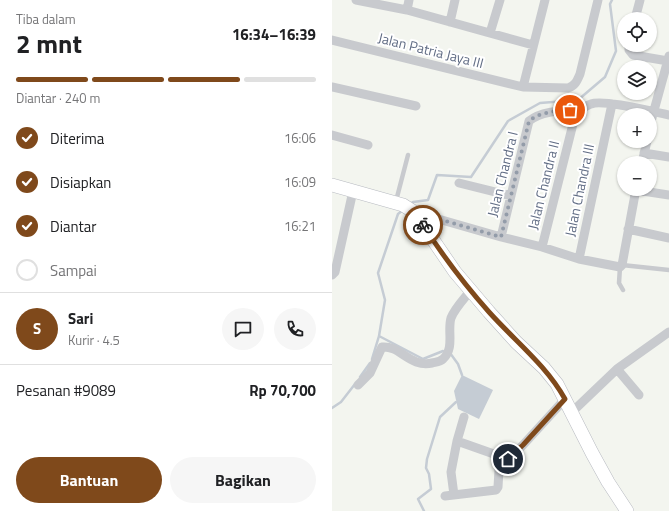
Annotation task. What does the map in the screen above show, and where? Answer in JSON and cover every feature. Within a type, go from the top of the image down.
[{"type":"street","points":[[356,0],[406,10],[533,45]]},
{"type":"street","points":[[406,10],[409,0]]},
{"type":"street","points":[[450,22],[455,0]]},
{"type":"street","points":[[490,33],[500,0]]},
{"type":"street","points":[[523,87],[545,0]]},
{"type":"street","name":"Jalan Patria Jaya III","points":[[332,40],[523,87],[568,88],[572,87],[576,83],[580,74],[598,0]]},
{"type":"street","points":[[637,12],[640,0]]},
{"type":"street","points":[[631,52],[633,55],[668,64],[654,108]]},
{"type":"street","points":[[332,87],[416,106]]},
{"type":"street","points":[[580,110],[591,104],[612,104],[632,108]]},
{"type":"street","name":"Jalan Chandra III","points":[[579,259],[612,104]]},
{"type":"street","name":"Jalan Chandra I","points":[[501,237],[529,121],[534,117],[543,114],[559,111],[580,110]]},
{"type":"street","name":"Jalan Chandra II","points":[[542,248],[572,124],[580,110]]},
{"type":"street","points":[[657,113],[669,115]]},
{"type":"street","points":[[332,135],[368,145]]},
{"type":"street","points":[[643,156],[645,148]]},
{"type":"street","points":[[644,153],[669,157]]},
{"type":"street","points":[[459,183],[511,196]]},
{"type":"street","points":[[332,185],[501,237],[579,259],[621,266],[635,196]]},
{"type":"street","points":[[332,275],[335,272],[353,191]]},
{"type":"street","points":[[657,193],[669,195]]},
{"type":"street","points":[[406,207],[455,272],[516,342],[544,368],[557,384],[605,476],[627,511]]},
{"type":"street","points":[[628,229],[669,238]]},
{"type":"street","points":[[358,385],[370,373],[382,347],[388,346],[421,364],[441,361],[448,353],[450,322],[452,317],[471,290]]},
{"type":"street","points":[[572,412],[617,369],[669,332]]},
{"type":"street","points":[[617,369],[640,395]]},
{"type":"street","points":[[464,417],[456,441],[451,472],[450,495],[496,490],[498,487],[499,470],[565,399]]},
{"type":"street","points":[[456,441],[508,459]]},
{"type":"lane","points":[[406,207],[408,155]]},
{"type":"lane","points":[[623,290],[619,283],[621,266],[669,270]]},
{"type":"shaded area","points":[[462,375],[493,390],[479,419],[458,409],[454,391]]},
{"type":"waterway","points":[[410,204],[413,202],[428,200],[437,175],[471,177],[508,121],[540,103],[578,100],[605,77],[616,51],[610,4],[612,0]]},
{"type":"waterway","points":[[372,359],[379,336],[385,300],[378,273],[398,214],[403,210]]},
{"type":"waterway","points":[[379,336],[423,359],[443,351],[445,352]]},
{"type":"waterway","points":[[450,353],[458,364],[462,375]]},
{"type":"waterway","points":[[360,377],[370,363]]},
{"type":"waterway","points":[[332,408],[341,402],[355,384]]},
{"type":"waterway","points":[[424,511],[418,499],[431,489],[429,474],[426,468],[427,459],[440,417],[456,402]]},
{"type":"way so far","points":[[423,225],[414,212],[501,237],[529,121],[534,117],[543,114],[570,110]]},
{"type":"route","points":[[423,225],[455,272],[516,342],[544,368],[557,384],[565,399],[523,445],[508,459]]}]
